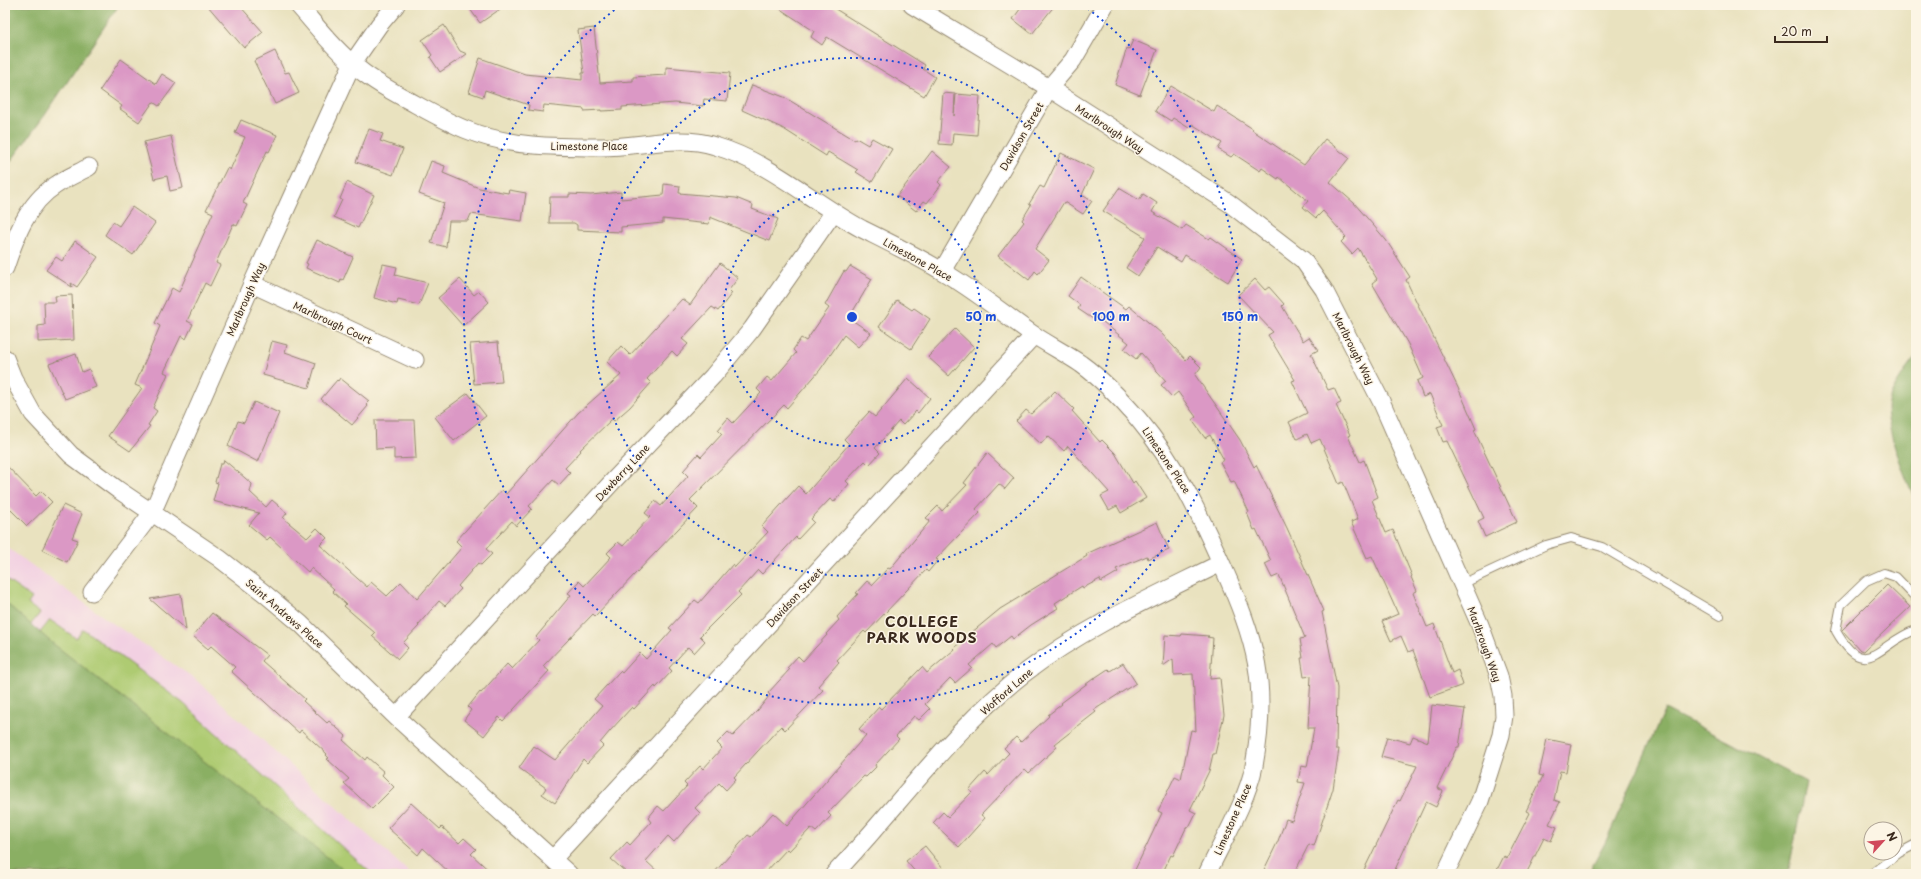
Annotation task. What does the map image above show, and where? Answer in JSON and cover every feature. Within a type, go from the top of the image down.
[{"type":"street","name":"Limestone Place","points":[[298,5],[352,64],[387,88],[443,119],[470,131],[494,139],[552,146],[597,147],[697,141],[714,145],[761,164],[833,213],[942,271],[1034,335],[1081,364],[1115,394],[1142,423],[1165,454],[1192,500],[1244,614],[1254,648],[1259,674],[1260,724],[1253,770],[1244,795],[1207,874]]},
{"type":"street","name":"Marlbrough Way","points":[[92,592],[152,513],[252,284],[352,64],[379,25],[396,5]]},
{"type":"street","name":"Marlbrough Way","points":[[912,5],[1049,88],[1229,203],[1303,260],[1324,290],[1381,401],[1480,625],[1499,676],[1504,716],[1501,735],[1480,801],[1444,874]]},
{"type":"street","name":"Davidson Street","points":[[942,271],[1049,88],[1073,60],[1105,5]]},
{"type":"street","points":[[5,268],[20,226],[40,198],[55,185],[89,167]]},
{"type":"street","name":"Dewberry Lane","points":[[396,717],[614,480],[713,376],[752,329],[833,213]]},
{"type":"street","name":"Marlbrough Court","points":[[252,284],[415,360]]},
{"type":"street","name":"Davidson Street","points":[[553,859],[1034,335]]},
{"type":"street","name":"Saint Andrews Place","points":[[5,358],[12,378],[33,414],[71,455],[152,513],[219,558],[301,624],[396,717],[569,874]]},
{"type":"street","name":"Wofford Lane","points":[[836,874],[952,741],[992,700],[1026,672],[1063,647],[1124,612],[1221,563]]},
{"type":"lane","points":[[1462,584],[1546,545],[1571,538],[1602,547],[1720,616]]},
{"type":"lane","points":[[1916,598],[1896,577],[1884,573],[1866,580],[1841,605],[1836,631],[1844,646],[1854,654],[1864,658],[1874,656],[1906,634],[1916,630]]},
{"type":"lane","points":[[1871,874],[1899,853],[1916,844]]},
{"type":"shaded area","points":[[5,546],[108,620],[194,678],[411,874],[5,874]]},
{"type":"green space","points":[[5,5],[119,5],[45,115],[5,169]]},
{"type":"green space","points":[[1916,357],[1916,501],[1896,452],[1887,411],[1888,402],[1893,391],[1904,372]]},
{"type":"green space","points":[[5,579],[32,598],[28,604],[40,613],[5,657]]},
{"type":"green space","points":[[5,602],[51,642],[349,874],[5,874]]},
{"type":"green space","points":[[50,620],[76,638],[83,629],[183,703],[372,874],[5,874],[5,676]]},
{"type":"green space","points":[[1665,709],[1806,782],[1788,874],[1588,874],[1605,843]]},
{"type":"building","points":[[207,5],[239,5],[263,32],[244,48]]},
{"type":"building","points":[[467,5],[506,5],[480,23]]},
{"type":"building","points":[[774,5],[829,5],[925,65],[923,69],[935,77],[924,96],[827,37],[822,45],[811,37],[814,31]]},
{"type":"building","points":[[1023,5],[1055,5],[1032,34],[1013,19]]},
{"type":"building","points":[[444,25],[460,51],[467,54],[440,72],[430,57],[432,55],[422,40]]},
{"type":"building","points":[[594,28],[600,83],[633,81],[633,77],[666,75],[666,67],[730,73],[727,101],[704,99],[703,106],[675,103],[622,107],[622,110],[601,111],[584,111],[584,109],[544,105],[543,112],[528,110],[529,105],[485,90],[483,97],[469,92],[480,58],[525,74],[582,80],[582,73],[584,73],[578,30]]},
{"type":"building","points":[[1133,40],[1157,50],[1140,95],[1115,85],[1127,48],[1129,49]]},
{"type":"building","points":[[275,51],[285,73],[289,72],[299,93],[275,104],[254,61]]},
{"type":"building","points":[[121,59],[156,84],[162,74],[176,83],[159,106],[153,102],[139,122],[120,109],[122,106],[100,90]]},
{"type":"building","points":[[752,85],[784,97],[855,140],[856,138],[868,145],[872,138],[892,149],[872,182],[856,172],[858,170],[828,152],[826,156],[782,128],[742,110]]},
{"type":"building","points":[[1171,86],[1214,112],[1217,106],[1304,165],[1325,139],[1349,158],[1330,182],[1354,203],[1386,240],[1410,277],[1406,280],[1460,392],[1476,429],[1474,430],[1517,522],[1485,537],[1478,521],[1484,518],[1447,441],[1443,442],[1437,427],[1443,425],[1430,394],[1423,397],[1417,381],[1423,378],[1408,344],[1372,283],[1377,279],[1358,248],[1352,254],[1341,242],[1346,237],[1323,211],[1316,218],[1303,207],[1308,201],[1279,177],[1278,179],[1262,168],[1260,171],[1234,154],[1231,157],[1218,149],[1222,143],[1192,124],[1189,128],[1173,118],[1171,121],[1155,111]]},
{"type":"building","points":[[943,93],[955,94],[954,116],[956,94],[980,96],[977,135],[953,133],[952,145],[939,144]]},
{"type":"building","points":[[241,120],[277,135],[269,152],[267,151],[243,203],[247,205],[237,226],[233,224],[216,263],[220,265],[210,286],[205,283],[187,321],[193,324],[186,339],[181,336],[164,372],[168,374],[153,408],[157,411],[148,425],[150,426],[130,451],[108,436],[142,388],[135,385],[160,326],[155,323],[172,288],[179,292],[195,256],[213,213],[206,210],[227,168],[230,170],[245,137],[235,133]]},
{"type":"building","points":[[369,129],[383,134],[380,141],[403,149],[393,175],[356,162]]},
{"type":"building","points":[[171,136],[183,188],[170,191],[167,176],[154,179],[144,142]]},
{"type":"building","points":[[932,151],[951,167],[938,182],[941,185],[927,203],[924,201],[916,211],[897,196]]},
{"type":"building","points":[[1061,153],[1094,169],[1082,195],[1092,201],[1083,214],[1064,202],[1035,249],[1049,260],[1038,274],[1035,271],[1029,280],[998,256],[1024,222],[1022,220],[1031,205],[1029,204],[1040,186],[1044,188]]},
{"type":"building","points":[[431,161],[445,166],[443,173],[479,188],[508,193],[509,190],[526,193],[522,221],[471,214],[468,221],[449,221],[446,247],[431,243],[444,203],[419,194]]},
{"type":"building","points":[[347,182],[374,195],[358,228],[334,217],[342,200],[340,199]]},
{"type":"building","points":[[664,184],[680,186],[679,193],[736,198],[753,205],[752,209],[778,219],[769,241],[710,217],[709,224],[663,219],[663,223],[621,227],[621,232],[577,230],[577,225],[574,223],[549,223],[550,197],[569,197],[569,194],[591,195],[621,192],[621,199],[663,195]]},
{"type":"building","points":[[1119,188],[1139,200],[1143,194],[1157,203],[1152,212],[1182,230],[1186,225],[1209,239],[1211,237],[1242,259],[1228,282],[1185,255],[1181,262],[1157,247],[1138,276],[1126,268],[1145,237],[1103,211]]},
{"type":"building","points":[[132,207],[155,223],[133,255],[105,235],[113,222],[119,226]]},
{"type":"building","points":[[317,240],[353,257],[343,280],[341,279],[340,283],[306,268],[308,264],[306,263]]},
{"type":"building","points":[[75,241],[98,257],[77,287],[71,283],[72,287],[46,270],[56,257],[62,261]]},
{"type":"building","points":[[720,263],[738,278],[729,290],[732,293],[718,311],[712,307],[682,339],[688,344],[677,356],[672,351],[647,379],[651,383],[630,407],[614,421],[612,419],[580,450],[581,451],[565,468],[570,473],[559,485],[553,480],[529,506],[532,509],[516,526],[512,521],[486,549],[492,554],[481,565],[478,563],[458,586],[461,589],[445,606],[439,601],[403,643],[408,648],[398,659],[372,636],[375,633],[344,606],[346,604],[332,591],[334,589],[311,568],[308,572],[270,537],[267,540],[249,525],[259,513],[213,501],[218,483],[215,482],[220,464],[223,464],[224,460],[252,484],[250,492],[266,507],[272,500],[287,513],[283,518],[307,538],[317,528],[327,538],[320,545],[367,587],[371,582],[387,596],[401,582],[417,599],[462,547],[456,541],[502,490],[506,494],[578,413],[621,375],[607,362],[621,346],[630,355],[682,299],[690,305]]},
{"type":"building","points":[[383,264],[397,267],[395,275],[428,283],[419,305],[398,300],[397,304],[374,298]]},
{"type":"building","points":[[850,266],[872,279],[849,318],[871,333],[858,347],[844,335],[820,370],[787,408],[784,405],[690,500],[698,508],[595,616],[593,614],[543,666],[549,671],[503,721],[499,717],[484,736],[464,720],[471,710],[468,707],[480,692],[481,693],[507,664],[512,669],[539,640],[536,637],[571,595],[568,593],[579,581],[584,586],[611,557],[607,553],[618,542],[623,546],[650,517],[645,513],[655,501],[661,506],[688,476],[683,471],[698,454],[701,457],[722,434],[718,430],[728,418],[733,423],[761,393],[757,389],[767,377],[772,381],[796,353],[793,350],[801,338],[806,341],[829,308],[825,305],[844,271],[846,272]]},
{"type":"building","points":[[1081,277],[1126,309],[1129,306],[1161,333],[1186,360],[1190,356],[1201,367],[1195,375],[1240,440],[1254,467],[1256,465],[1287,528],[1324,611],[1322,612],[1337,688],[1336,749],[1339,749],[1333,789],[1314,846],[1309,844],[1294,874],[1262,874],[1278,841],[1286,819],[1292,821],[1305,783],[1298,782],[1301,766],[1307,767],[1314,728],[1308,728],[1311,676],[1304,677],[1301,658],[1303,658],[1300,639],[1305,638],[1279,575],[1272,578],[1265,564],[1271,561],[1256,529],[1254,530],[1247,513],[1249,512],[1234,481],[1231,482],[1220,462],[1224,460],[1210,435],[1205,438],[1192,420],[1196,417],[1178,392],[1172,397],[1161,385],[1166,381],[1141,353],[1136,359],[1124,349],[1129,343],[1098,318],[1096,321],[1078,309],[1080,305],[1068,296]]},
{"type":"building","points":[[460,279],[474,295],[479,291],[489,302],[463,326],[438,298]]},
{"type":"building","points":[[1255,279],[1265,290],[1269,287],[1284,304],[1282,306],[1303,341],[1309,337],[1318,350],[1311,354],[1328,390],[1334,388],[1341,403],[1336,405],[1350,435],[1348,436],[1360,462],[1364,460],[1378,497],[1372,500],[1386,533],[1393,530],[1412,576],[1411,577],[1417,591],[1413,593],[1427,627],[1434,624],[1452,673],[1458,670],[1463,685],[1430,697],[1413,650],[1408,652],[1401,636],[1391,641],[1382,621],[1398,614],[1372,556],[1367,558],[1351,522],[1358,519],[1343,482],[1339,484],[1320,439],[1311,443],[1307,434],[1297,439],[1289,422],[1307,413],[1292,381],[1295,380],[1268,335],[1273,332],[1238,295]]},
{"type":"building","points":[[72,295],[74,340],[38,342],[38,326],[45,325],[44,302],[56,302],[55,296]]},
{"type":"building","points":[[897,300],[912,310],[914,308],[930,319],[911,349],[879,327]]},
{"type":"building","points":[[955,329],[974,347],[949,376],[928,357]]},
{"type":"building","points":[[272,341],[287,345],[285,352],[316,363],[309,388],[263,375]]},
{"type":"building","points":[[498,342],[502,382],[474,384],[470,344]]},
{"type":"building","points":[[76,354],[82,372],[89,369],[96,387],[65,399],[49,364]]},
{"type":"building","points":[[340,378],[369,401],[366,404],[368,406],[352,425],[321,399]]},
{"type":"building","points":[[908,378],[930,398],[918,413],[916,411],[903,425],[899,421],[875,448],[880,453],[869,465],[865,461],[846,481],[849,484],[834,502],[830,499],[811,519],[814,522],[798,539],[796,537],[762,574],[758,570],[738,592],[741,595],[700,636],[705,641],[694,653],[688,647],[669,668],[672,671],[656,688],[655,686],[634,709],[632,707],[610,731],[600,743],[603,746],[587,763],[583,759],[555,803],[542,794],[546,788],[519,768],[534,746],[555,760],[602,706],[594,699],[620,671],[622,673],[640,653],[646,659],[672,630],[669,628],[695,600],[699,603],[733,564],[735,567],[768,532],[762,526],[798,486],[806,494],[849,444],[844,439],[869,412],[875,417]]},
{"type":"building","points":[[1055,391],[1074,409],[1072,411],[1100,442],[1102,440],[1115,453],[1133,483],[1135,481],[1146,498],[1121,513],[1117,506],[1109,510],[1101,496],[1109,492],[1068,446],[1064,451],[1048,436],[1041,444],[1016,421],[1026,410],[1031,414]]},
{"type":"building","points":[[468,393],[486,416],[454,441],[435,417]]},
{"type":"building","points":[[254,402],[279,413],[258,462],[228,446],[238,421],[244,423]]},
{"type":"building","points":[[375,420],[414,420],[416,458],[394,459],[394,448],[376,449]]},
{"type":"building","points":[[987,453],[1014,478],[1005,489],[999,484],[976,509],[980,513],[936,559],[938,560],[928,572],[926,570],[866,633],[864,631],[837,660],[839,662],[818,686],[823,690],[785,730],[781,726],[734,777],[736,779],[726,790],[719,783],[695,808],[700,813],[674,842],[668,836],[646,861],[660,874],[628,874],[611,859],[627,842],[630,845],[651,822],[648,818],[658,806],[664,811],[687,786],[684,783],[700,766],[703,769],[722,748],[717,743],[728,732],[733,736],[758,710],[770,695],[768,693],[789,670],[787,668],[798,656],[803,661],[827,635],[826,634],[839,620],[837,617],[858,594],[856,593],[867,581],[872,585],[888,568],[890,569],[930,521],[926,518],[938,506],[942,511],[967,485],[964,483]]},
{"type":"building","points":[[5,464],[36,496],[41,491],[52,502],[27,526],[5,504]]},
{"type":"building","points":[[63,505],[82,514],[72,538],[78,540],[67,562],[42,550]]},
{"type":"building","points":[[1157,522],[1169,550],[1148,559],[1147,556],[1116,569],[1118,572],[1101,582],[1100,579],[1083,588],[1082,586],[1055,603],[1058,608],[1031,625],[1013,639],[1011,636],[996,648],[993,644],[969,665],[972,668],[955,683],[950,678],[925,704],[930,709],[919,720],[914,716],[896,736],[899,739],[875,765],[876,767],[866,777],[864,776],[828,813],[831,816],[816,832],[811,828],[789,851],[787,849],[764,874],[713,874],[748,835],[751,837],[773,813],[787,826],[866,735],[859,729],[879,707],[881,709],[922,667],[927,673],[955,649],[954,648],[965,638],[1000,609],[1087,556],[1086,554]]},
{"type":"building","points":[[1887,585],[1910,607],[1864,651],[1860,650],[1842,630]]},
{"type":"building","points":[[181,594],[186,630],[150,599]]},
{"type":"building","points":[[212,613],[267,655],[262,661],[305,699],[303,701],[327,723],[329,721],[346,736],[343,740],[365,760],[367,757],[384,772],[382,775],[394,787],[372,809],[344,783],[349,779],[327,759],[329,758],[326,755],[327,754],[301,730],[299,733],[231,671],[235,667],[211,646],[208,649],[193,636]]},
{"type":"building","points":[[1182,634],[1209,636],[1207,637],[1213,638],[1210,679],[1220,678],[1224,715],[1215,754],[1213,754],[1209,771],[1190,810],[1196,813],[1189,827],[1187,826],[1173,856],[1171,855],[1162,874],[1133,874],[1162,813],[1158,811],[1175,776],[1181,779],[1191,730],[1196,731],[1193,674],[1174,675],[1173,659],[1163,666],[1165,635],[1181,636]]},
{"type":"building","points":[[1123,663],[1136,683],[1094,710],[1096,712],[1055,744],[1057,747],[1029,773],[1025,769],[981,815],[985,818],[959,847],[933,823],[943,812],[948,817],[972,792],[969,790],[985,772],[988,775],[1009,753],[1004,748],[1016,737],[1021,742],[1049,716],[1048,715],[1062,704],[1061,703],[1108,669],[1110,671]]},
{"type":"building","points":[[1432,705],[1465,709],[1459,747],[1457,747],[1437,788],[1443,791],[1436,807],[1426,802],[1393,874],[1362,874],[1398,800],[1400,801],[1417,766],[1381,757],[1387,737],[1410,743],[1413,736],[1428,742]]},
{"type":"building","points":[[1547,739],[1571,744],[1566,772],[1560,771],[1554,800],[1560,802],[1549,824],[1557,827],[1551,841],[1544,838],[1526,874],[1495,874],[1504,856],[1507,858],[1530,813],[1526,811],[1543,776],[1539,775]]},
{"type":"building","points":[[411,803],[440,829],[442,827],[459,843],[464,838],[476,849],[471,854],[493,874],[451,874],[423,848],[418,855],[388,828]]},
{"type":"building","points":[[925,846],[943,868],[935,874],[917,874],[906,861]]},
{"type":"district","name":"COLLEGE PARK WOODS","points":[[922,630]]}]
